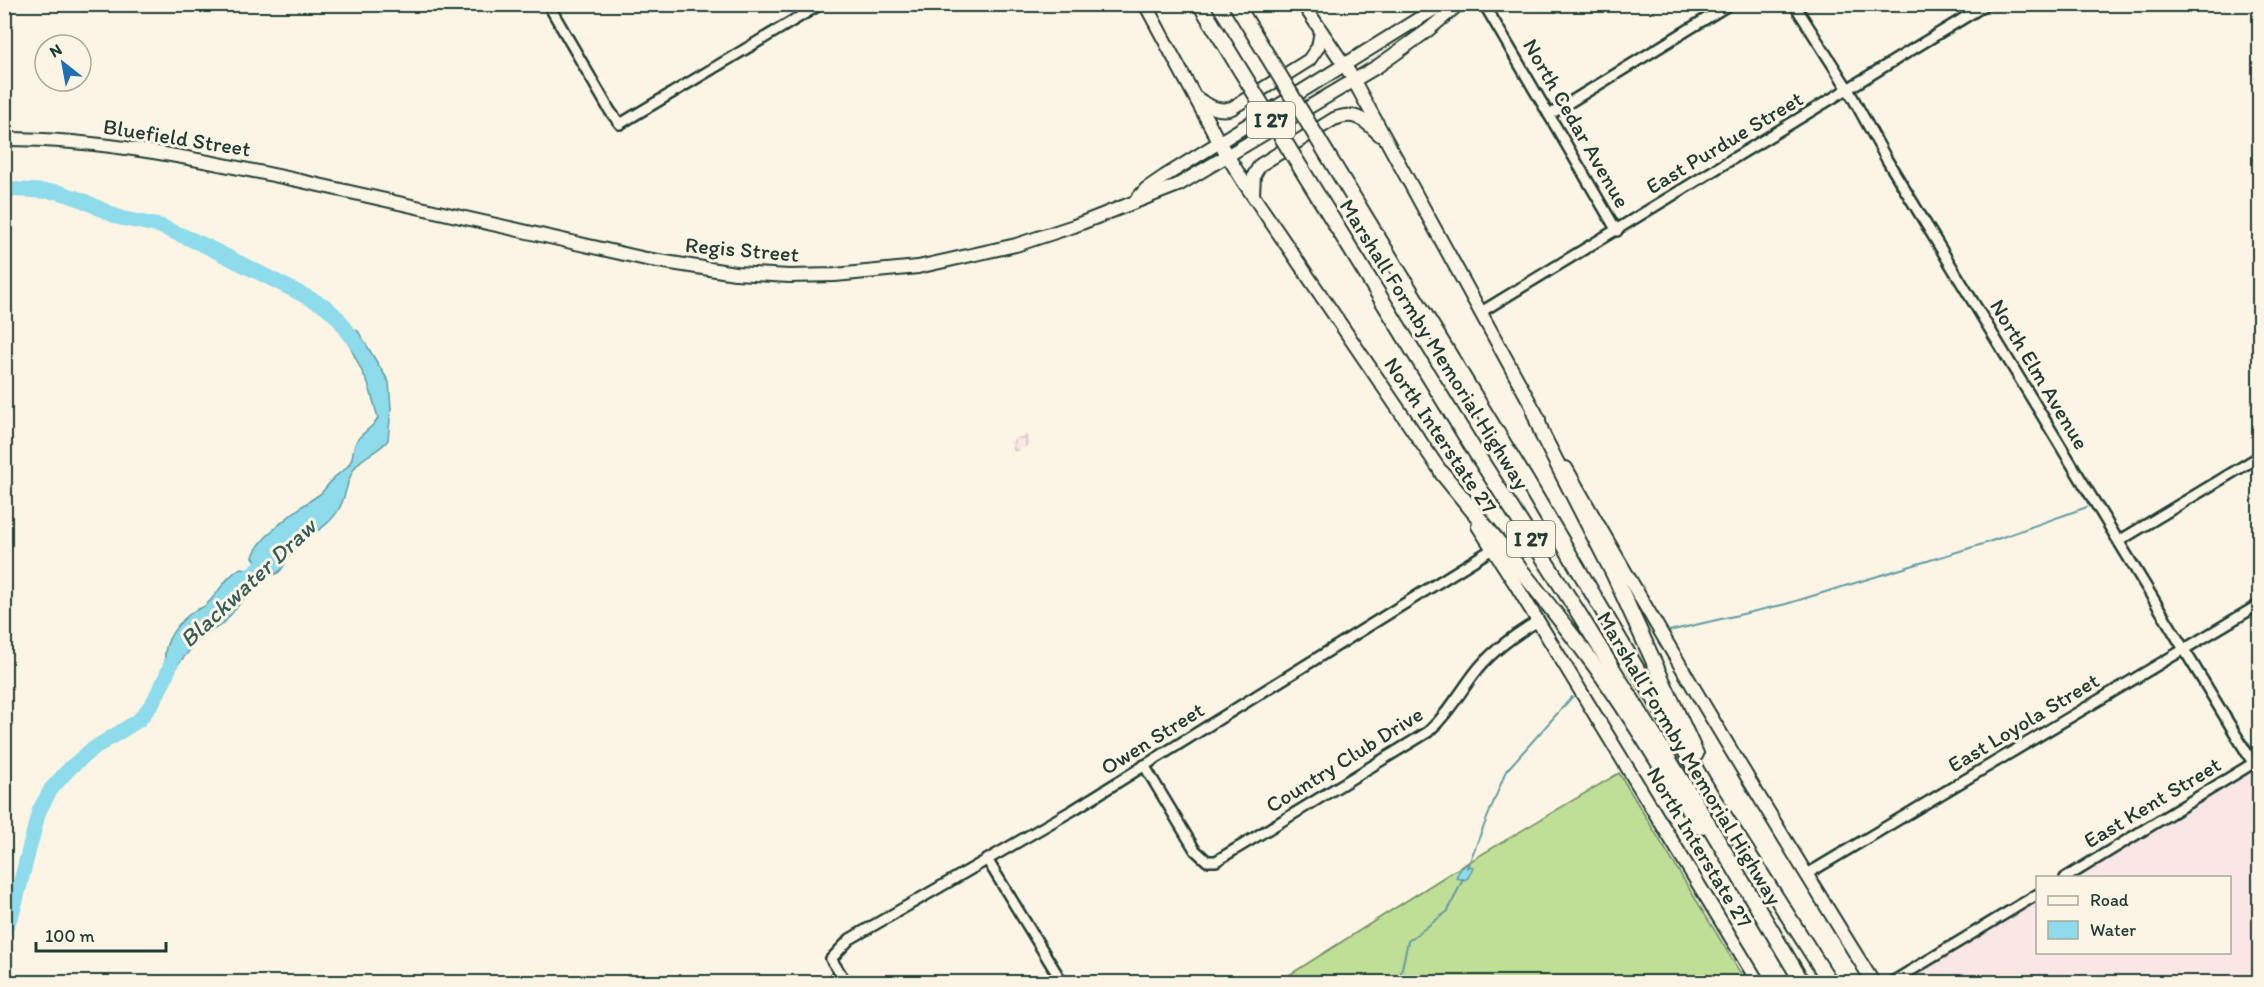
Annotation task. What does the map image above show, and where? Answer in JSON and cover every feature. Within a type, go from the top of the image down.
[{"type":"highway","name":"Marshall Formby Memorial Highway","points":[[1200,4],[1476,453],[1595,639],[1802,982]]},
{"type":"highway","name":"Marshall Formby Memorial Highway","points":[[1236,4],[1521,472],[1711,795],[1830,982]]},
{"type":"highway","points":[[1534,412],[1543,436],[1614,575],[1698,758],[1711,795]]},
{"type":"highway","points":[[1442,473],[1532,583],[1594,664],[1634,722],[1737,885],[1757,910]]},
{"type":"main road","name":"North Interstate 27","points":[[1145,4],[1227,156],[1494,548],[1758,982]]},
{"type":"main road","points":[[1303,4],[1344,64],[1612,550],[1873,982]]},
{"type":"main road","name":"Regis Street","points":[[1136,200],[1146,189],[1165,176],[1445,4]]},
{"type":"main road","name":"Regis Street","points":[[340,189],[646,259],[735,273],[789,276],[877,272],[952,261],[1052,234],[1178,185],[1403,48],[1459,4]]},
{"type":"main road","points":[[1194,97],[1214,108],[1222,110],[1232,108],[1309,60],[1318,47],[1321,31]]},
{"type":"main road","points":[[1253,194],[1254,175],[1264,161],[1344,115],[1360,118],[1386,140]]},
{"type":"main road","name":"Bluefield Street","points":[[4,139],[84,144],[160,153],[340,189]]},
{"type":"street","points":[[548,4],[610,111],[620,124],[821,4]]},
{"type":"street","name":"North Cedar Avenue","points":[[1484,4],[1617,231]]},
{"type":"street","points":[[1549,115],[1730,4]]},
{"type":"street","name":"North Elm Avenue","points":[[1794,4],[1848,89],[1887,160],[2183,649],[2256,761]]},
{"type":"street","name":"East Purdue Street","points":[[1481,312],[1987,4]]},
{"type":"street","points":[[2119,541],[2259,456]]},
{"type":"street","name":"Owen Street","points":[[846,982],[831,959],[850,939],[988,861],[1494,548]]},
{"type":"street","name":"East Loyola Street","points":[[1807,874],[2259,604]]},
{"type":"street","name":"Country Club Drive","points":[[1144,765],[1195,850],[1207,861],[1216,861],[1428,732],[1448,712],[1475,672],[1487,659],[1503,644],[1538,621]]},
{"type":"street","name":"East Kent Street","points":[[2068,876],[2256,761]]},
{"type":"street","points":[[988,861],[1062,982]]},
{"type":"street","points":[[1892,982],[2036,895]]},
{"type":"shaded area","points":[[1026,434],[1030,445],[1014,452],[1009,442]]},
{"type":"shaded area","points":[[2259,766],[2259,982],[1900,982],[2036,901],[2036,954],[2231,954],[2231,876],[2076,876]]},
{"type":"green space","points":[[1619,773],[1746,982],[1278,982],[1452,872]]},
{"type":"water","points":[[354,329],[358,331],[389,382],[391,408],[388,440],[356,466],[350,476],[342,504],[329,522],[290,553],[278,573],[267,575],[253,557],[263,540],[293,513],[320,494],[346,468],[351,462],[356,442],[378,418],[369,386],[345,336]]},
{"type":"water","points":[[241,568],[248,569],[254,577],[254,586],[224,623],[199,639],[175,668],[168,671],[165,663],[166,647],[173,632],[184,619],[206,605]]},
{"type":"water","points":[[1465,865],[1473,867],[1468,878],[1464,880],[1456,878],[1459,871]]},
{"type":"waterway","name":"Blackwater Draw","points":[[4,189],[59,192],[120,218],[160,226],[204,245],[325,306],[338,318],[359,347]]},
{"type":"waterway","points":[[1669,631],[1786,604],[1983,544],[2087,507]]},
{"type":"waterway","name":"Blackwater Draw","points":[[239,585],[275,554]]},
{"type":"waterway","name":"Blackwater Draw","points":[[4,932],[14,908],[39,811],[51,789],[91,750],[139,720],[152,704],[175,654]]},
{"type":"waterway","points":[[1467,868],[1506,771],[1572,697]]},
{"type":"waterway","points":[[1399,982],[1408,941],[1448,911],[1463,879]]}]
